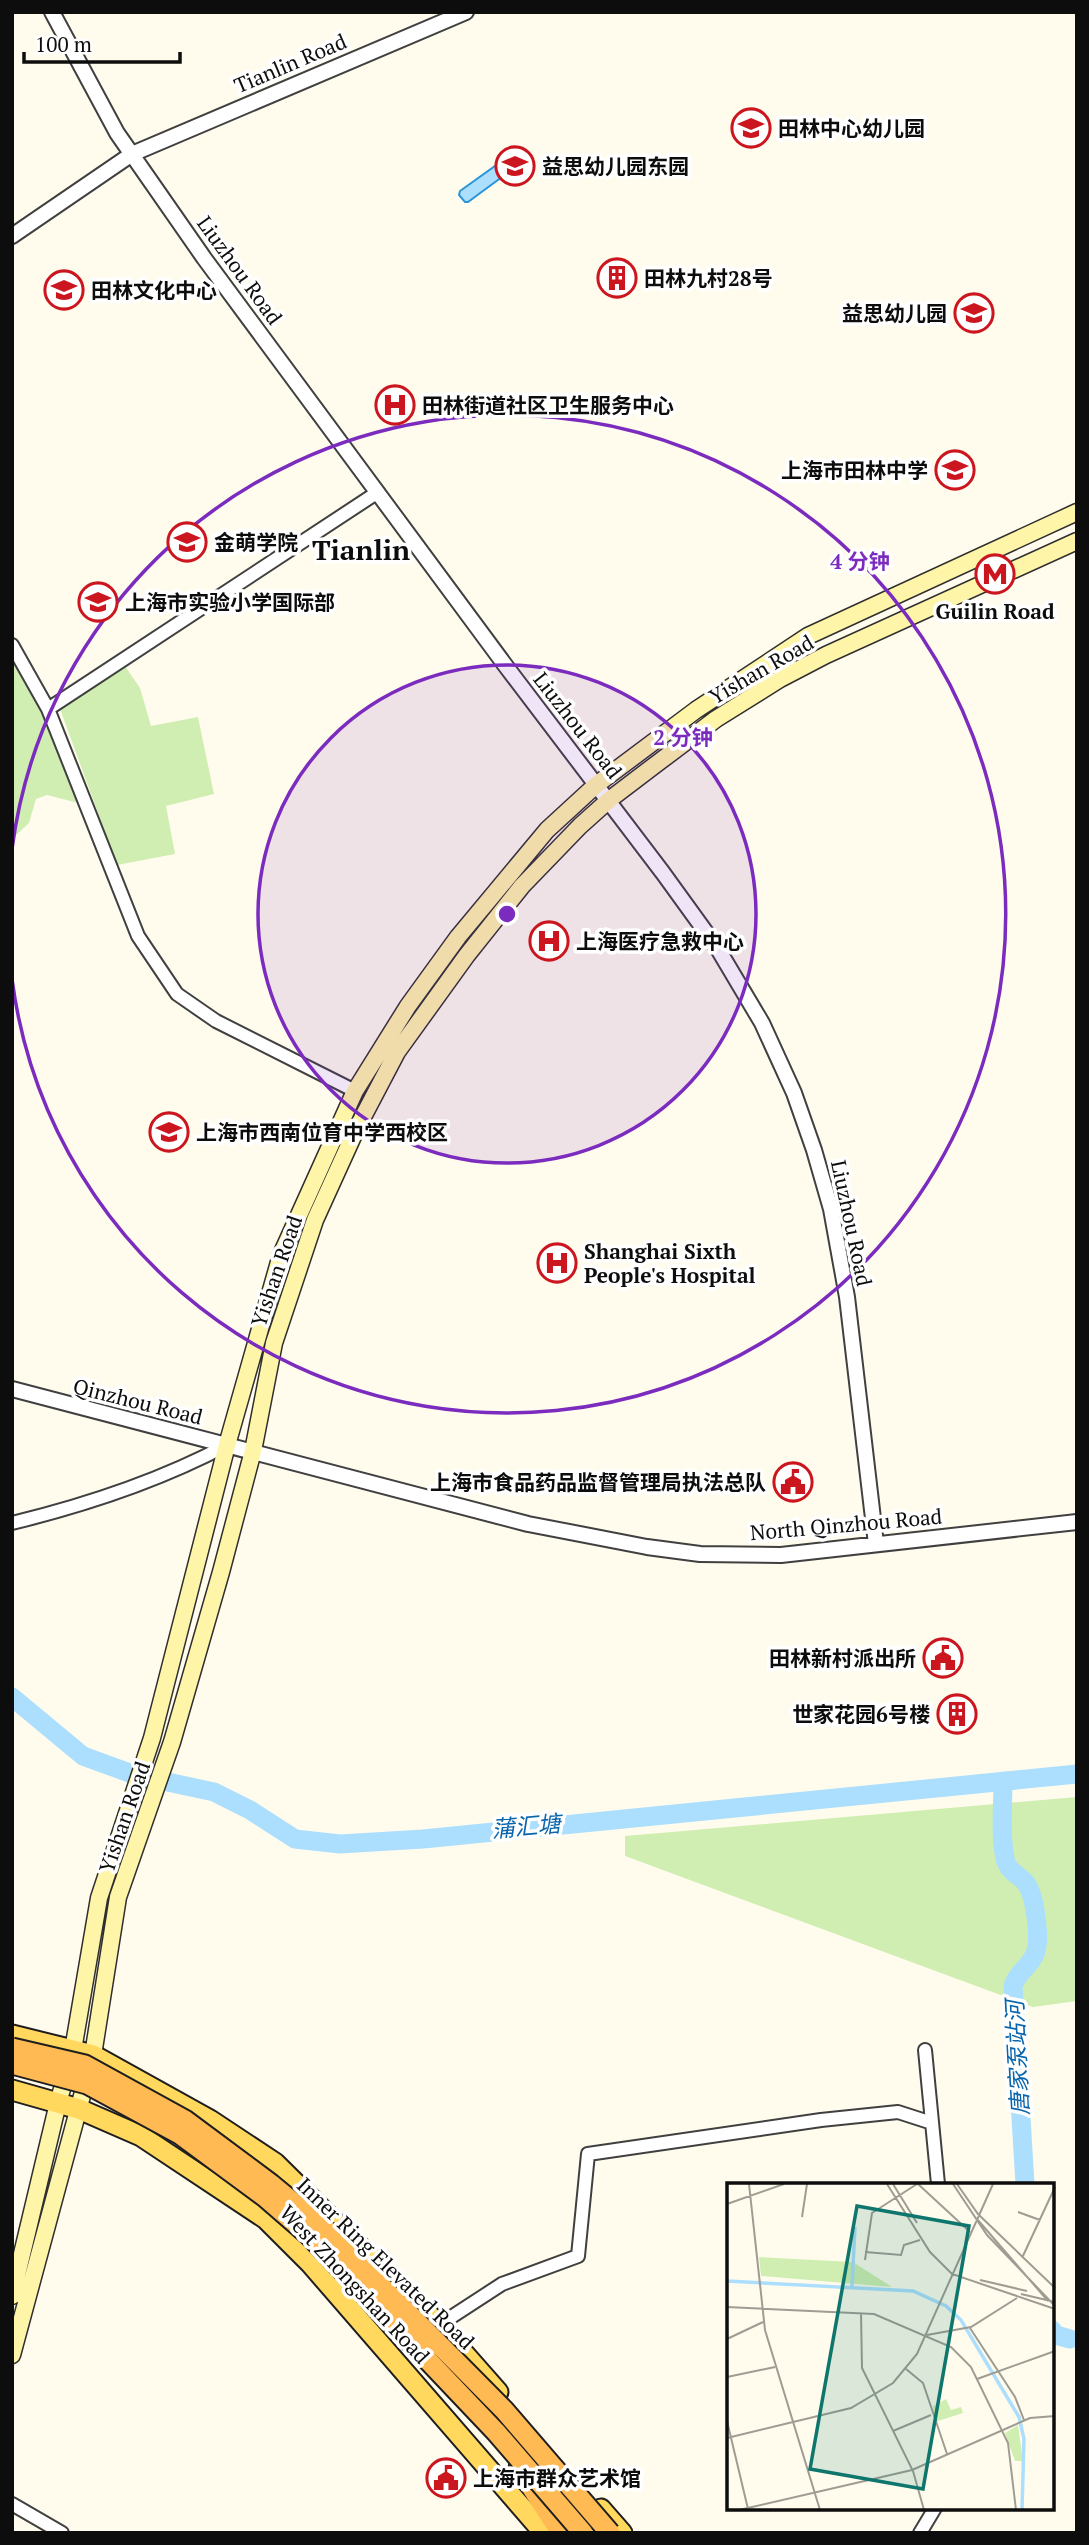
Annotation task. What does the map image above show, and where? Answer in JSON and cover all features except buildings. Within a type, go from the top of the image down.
[{"type":"highway","name":"Inner Ring Elevated Road","points":[[12,2048],[85,2065],[185,2120],[261,2176],[324,2228],[504,2410],[610,2533]]},
{"type":"highway","name":"Inner Ring Elevated Road","points":[[12,2064],[87,2084],[181,2135],[265,2197],[310,2235],[496,2432],[583,2533]]},
{"type":"highway","points":[[504,2410],[550,2452],[622,2533]]},
{"type":"highway","points":[[496,2432],[561,2533]]},
{"type":"main road","name":"Yishan Road","points":[[12,2296],[73,2050],[99,1898],[152,1738],[228,1445],[281,1255],[355,1091],[408,1006],[458,937],[547,830],[596,785],[696,710],[808,636],[1077,512]]},
{"type":"main road","name":"Yishan Road","points":[[12,2355],[93,2055],[118,1897],[172,1742],[253,1451],[274,1343],[315,1220],[355,1132],[397,1052],[522,886],[565,841],[609,800],[716,719],[780,678],[826,655],[1077,541]]},
{"type":"main road","name":"West Zhongshan Road","points":[[12,2035],[93,2055],[210,2120],[275,2163],[439,2325],[622,2533]]},
{"type":"main road","name":"West Zhongshan Road","points":[[12,2090],[79,2109],[141,2136],[266,2220],[310,2263],[544,2533]]},
{"type":"street","name":"Liuzhou Road","points":[[52,12],[117,133],[204,258],[718,949],[773,1045],[805,1122],[831,1209],[843,1266],[876,1545]]},
{"type":"street","name":"Tianlin Road","points":[[12,236],[132,154],[466,12]]},
{"type":"street","points":[[48,709],[378,492]]},
{"type":"street","points":[[12,645],[48,709],[138,936],[177,994],[216,1021],[355,1091]]},
{"type":"street","name":"Qinzhou Road","points":[[12,1389],[253,1451]]},
{"type":"street","points":[[12,1523],[127,1489],[197,1461],[228,1445]]},
{"type":"street","name":"North Qinzhou Road","points":[[253,1451],[528,1524],[647,1547],[700,1553],[811,1553],[1077,1522]]},
{"type":"street","points":[[925,2050],[938,2183]]},
{"type":"street","points":[[439,2325],[502,2284],[578,2256],[588,2154],[821,2120],[898,2112],[932,2123]]},
{"type":"street","points":[[12,2504],[62,2533]]},
{"type":"street","points":[[920,2533],[934,2510]]},
{"type":"green space","points":[[12,660],[37,700],[78,803],[47,795],[36,799],[29,823],[12,839]]},
{"type":"green space","points":[[125,666],[140,688],[151,726],[198,717],[214,794],[166,806],[175,854],[117,865],[60,709]]},
{"type":"green space","points":[[1077,1797],[1077,2001],[1033,2007],[625,1856],[625,1836]]},
{"type":"water","points":[[501,165],[506,174],[465,202],[459,195],[460,191],[495,166]]},
{"type":"waterway","name":"蒲汇塘","points":[[12,1697],[83,1756],[135,1775],[214,1792],[250,1810],[295,1839],[340,1844],[423,1839],[1077,1774]]},
{"type":"waterway","name":"唐家泵站河","points":[[1003,1781],[1002,1830],[1005,1858],[1010,1869],[1029,1888],[1037,1925],[1036,1951],[1013,1986],[1025,2183]]},
{"type":"waterway","name":"唐家泵站河","points":[[1054,2332],[1070,2339]]},
{"type":"place","name":"田林中心幼儿园","points":[[751,128]]},
{"type":"place","name":"益思幼儿园东园","points":[[515,166]]},
{"type":"place","name":"田林九村28号","points":[[617,278]]},
{"type":"place","name":"田林文化中心","points":[[64,290]]},
{"type":"place","name":"益思幼儿园","points":[[974,313]]},
{"type":"place","name":"田林街道社区卫生服务中心","points":[[395,405]]},
{"type":"place","name":"上海市田林中学","points":[[955,470]]},
{"type":"place","name":"金萌学院","points":[[187,542]]},
{"type":"place","name":"Guilin Road","points":[[995,574]]},
{"type":"place","name":"上海市实验小学国际部","points":[[98,602]]},
{"type":"place","name":"上海医疗急救中心","points":[[549,941]]},
{"type":"place","name":"上海市西南位育中学西校区","points":[[169,1132]]},
{"type":"place","name":"Shanghai Sixth People's Hospital","points":[[557,1263]]},
{"type":"place","name":"上海市食品药品监督管理局执法总队","points":[[793,1482]]},
{"type":"place","name":"田林新村派出所","points":[[943,1658]]},
{"type":"place","name":"世家花园6号楼","points":[[957,1714]]},
{"type":"place","name":"上海市群众艺术馆","points":[[446,2478]]},
{"type":"district","name":"Tianlin","points":[[361,549]]}]
